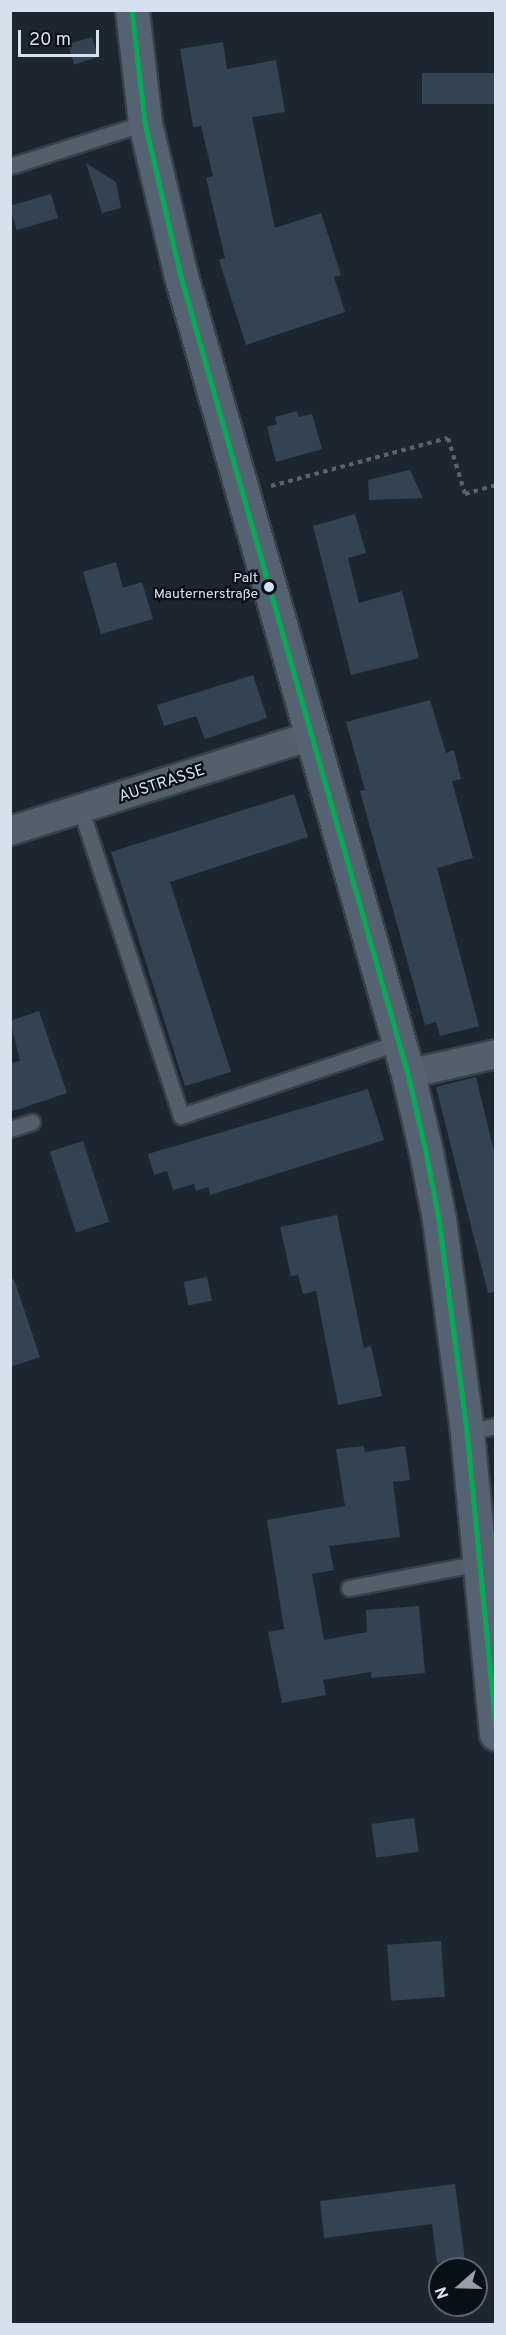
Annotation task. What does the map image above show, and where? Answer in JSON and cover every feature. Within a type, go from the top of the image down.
[{"type":"street","points":[[132,10],[146,123],[181,276],[408,1074],[439,1219],[481,1429],[480,1563],[495,1734]]},
{"type":"street","name":"AUSTRASSE","points":[[10,831],[312,736]]},
{"type":"street","points":[[408,1074],[495,1054]]},
{"type":"lane","points":[[10,166],[146,123]]},
{"type":"lane","points":[[81,810],[181,1116],[399,1042]]},
{"type":"lane","points":[[10,1129],[32,1122]]},
{"type":"lane","points":[[349,1588],[480,1563]]},
{"type":"path","points":[[242,494],[448,438],[465,494],[495,485]]},
{"type":"building","points":[[92,37],[98,57],[74,64],[68,44]]},
{"type":"building","points":[[223,42],[227,69],[276,60],[285,112],[252,117],[275,228],[321,213],[341,275],[334,277],[345,312],[246,345],[219,260],[225,258],[206,178],[213,176],[201,126],[193,127],[180,49]]},
{"type":"building","points":[[422,73],[495,73],[495,104],[422,104]]},
{"type":"building","points":[[86,163],[116,182],[121,208],[102,213]]},
{"type":"building","points":[[51,194],[58,218],[17,230],[10,206]]},
{"type":"building","points":[[297,411],[299,417],[312,414],[322,449],[276,462],[267,427],[277,424],[275,417]]},
{"type":"building","points":[[410,470],[423,498],[369,500],[368,480]]},
{"type":"building","points":[[355,514],[366,553],[348,558],[359,603],[402,591],[419,658],[351,675],[313,526]]},
{"type":"building","points":[[116,562],[123,588],[142,582],[153,619],[101,634],[83,572]]},
{"type":"building","points":[[253,675],[267,718],[205,739],[196,716],[164,726],[157,705]]},
{"type":"building","points":[[430,700],[446,753],[454,750],[461,779],[452,781],[473,858],[437,868],[479,1026],[440,1036],[436,1022],[425,1025],[360,791],[365,790],[346,722]]},
{"type":"building","points":[[294,794],[308,837],[170,882],[231,1072],[185,1086],[111,852]]},
{"type":"building","points":[[39,1011],[67,1093],[10,1112],[10,1063],[20,1061],[10,1021]]},
{"type":"building","points":[[476,1077],[495,1155],[495,1292],[488,1293],[436,1087]]},
{"type":"building","points":[[368,1089],[384,1140],[210,1195],[208,1187],[196,1191],[194,1184],[173,1190],[167,1171],[154,1175],[148,1154]]},
{"type":"building","points":[[83,1141],[109,1222],[76,1233],[50,1152]]},
{"type":"building","points":[[337,1215],[364,1348],[371,1346],[382,1396],[338,1405],[316,1291],[303,1294],[298,1275],[291,1276],[280,1227]]},
{"type":"building","points":[[207,1277],[212,1300],[189,1305],[184,1282]]},
{"type":"building","points":[[14,1279],[40,1357],[10,1367],[10,1280]]},
{"type":"building","points":[[364,1446],[365,1452],[405,1446],[410,1480],[393,1482],[400,1537],[329,1546],[334,1570],[312,1574],[324,1640],[367,1632],[366,1610],[419,1606],[425,1673],[371,1678],[371,1672],[323,1680],[326,1695],[282,1703],[268,1632],[284,1629],[267,1520],[345,1506],[336,1449]]},
{"type":"building","points":[[414,1818],[419,1852],[376,1858],[371,1824]]},
{"type":"building","points":[[441,1941],[445,1997],[391,2001],[387,1945]]},
{"type":"building","points":[[455,2184],[465,2257],[436,2257],[432,2224],[324,2238],[320,2201]]},
{"type":"transit line","points":[[132,10],[145,123],[181,276],[408,1074],[425,1147],[439,1219],[467,1432],[496,1729]]},
{"type":"place","name":"Palt Mauternerstraße","points":[[269,587]]}]
